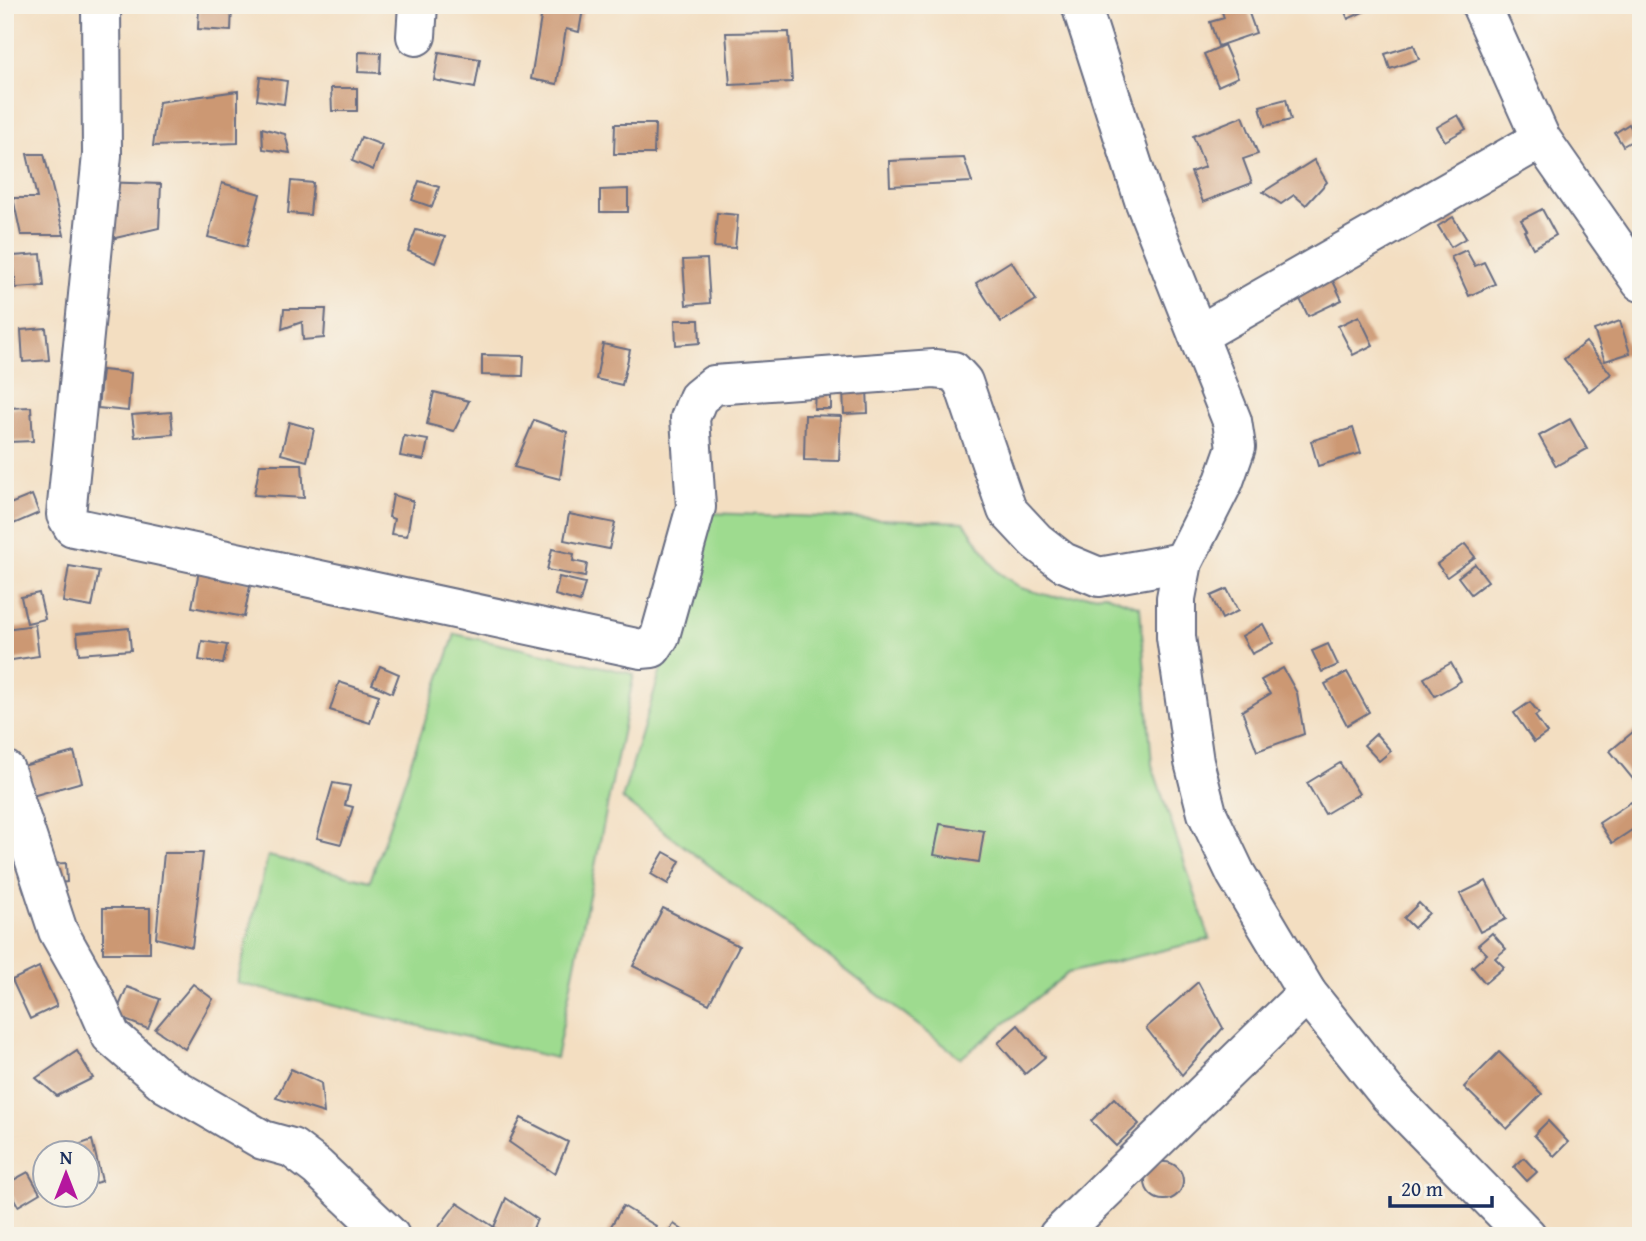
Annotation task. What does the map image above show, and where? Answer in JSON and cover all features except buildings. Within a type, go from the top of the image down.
[{"type":"street","points":[[101,5],[102,155],[66,515],[73,527],[641,649],[652,648],[660,636],[696,507],[690,418],[698,398],[714,385],[934,369],[953,372],[963,382],[1007,510],[1036,541],[1063,562],[1099,577],[1183,562]]},
{"type":"street","points":[[1081,5],[1144,200],[1232,421],[1236,447],[1224,481],[1183,562],[1175,598],[1175,637],[1194,762],[1207,813],[1236,874],[1307,993],[1387,1093],[1527,1236]]},
{"type":"street","points":[[1481,5],[1541,139],[1641,282]]},
{"type":"street","points":[[1198,335],[1541,139]]},
{"type":"street","points":[[5,770],[58,931],[89,986],[111,1036],[165,1083],[263,1140],[292,1148],[317,1167],[390,1236]]},
{"type":"street","points":[[1058,1236],[1307,993]]},
{"type":"green space","points":[[708,513],[964,522],[998,572],[1021,588],[1054,597],[1105,594],[1140,607],[1152,765],[1210,939],[1068,973],[961,1058],[622,799]]},
{"type":"green space","points":[[455,634],[634,674],[556,1058],[237,983],[268,856],[370,881]]}]
